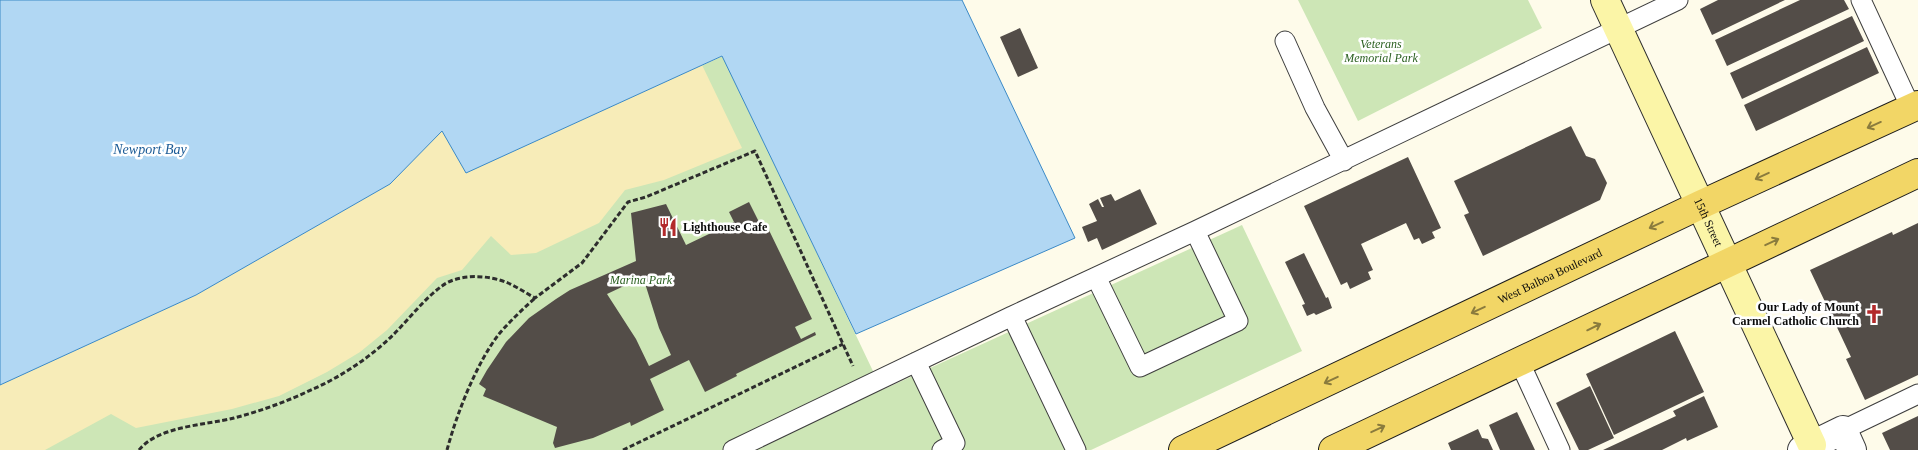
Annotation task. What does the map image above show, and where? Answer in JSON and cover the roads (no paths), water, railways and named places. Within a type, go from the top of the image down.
[{"type":"main road","name":"West Balboa Boulevard","points":[[1183,450],[1700,205],[1915,106]]},
{"type":"main road","points":[[1334,450],[1918,173]]},
{"type":"street","name":"15th Street","points":[[1604,0],[1728,263],[1807,448],[1847,440]]},
{"type":"lane","points":[[733,450],[1012,316],[1344,161],[1678,0]]},
{"type":"lane","points":[[1861,0],[1915,106]]},
{"type":"lane","points":[[1284,41],[1315,108],[1344,161]]},
{"type":"lane","points":[[1096,277],[1140,367],[1238,322],[1195,231]]},
{"type":"lane","points":[[1012,316],[1076,450]]},
{"type":"lane","points":[[916,362],[955,444],[942,450]]},
{"type":"lane","points":[[1520,363],[1560,450]]},
{"type":"lane","points":[[1847,440],[1918,394]]},
{"type":"water","name":"Newport Bay","points":[[0,0],[962,0],[1075,238],[856,334],[722,56],[466,173],[442,131],[390,184],[196,295],[0,385]]},
{"type":"place","name":"Lighthouse Cafe","points":[[668,227]]},
{"type":"place","name":"Our Lady of Mount Carmel Catholic Church","points":[[1874,314]]},
{"type":"park label","name":"Veterans Memorial Park","points":[[1381,51]]},
{"type":"park label","name":"Marina Park","points":[[641,280]]}]
